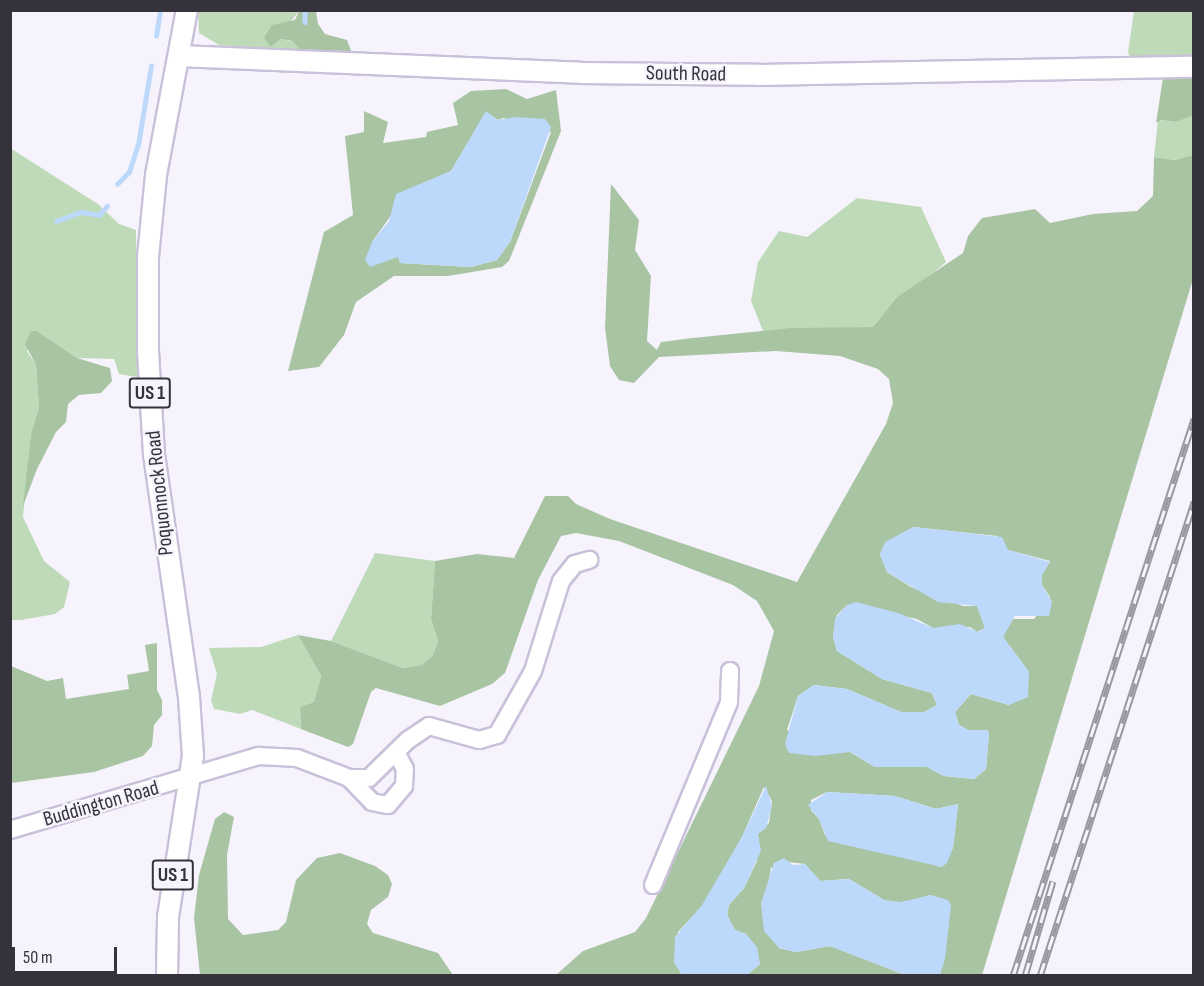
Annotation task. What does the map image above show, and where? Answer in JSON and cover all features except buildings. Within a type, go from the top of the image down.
[{"type":"main road","name":"Poquonnock Road","points":[[167,975],[168,917],[191,776],[190,704],[162,522],[148,351],[151,209],[187,10]]},
{"type":"main road","name":"South Road","points":[[179,56],[351,66],[605,73],[1194,67]]},
{"type":"street","points":[[349,778],[369,778],[398,754],[408,740],[429,726],[479,740],[497,735],[533,671],[561,581],[575,564],[589,560]]},
{"type":"street","points":[[652,885],[729,702],[730,671]]},
{"type":"street","points":[[349,778],[372,802],[388,805],[404,786],[405,770],[398,754]]},
{"type":"street","name":"Buddington Road","points":[[10,830],[243,760],[274,755],[309,761],[349,778]]},
{"type":"green space","points":[[198,11],[299,11],[271,47],[281,39],[353,56],[219,45],[199,33]]},
{"type":"green space","points":[[299,11],[316,11],[318,24],[325,34],[347,40],[353,56],[300,49],[292,41],[281,39],[271,47],[264,38],[272,25],[295,20]]},
{"type":"green space","points":[[1134,11],[1193,11],[1193,57],[1131,59],[1128,52]]},
{"type":"green space","points":[[1163,78],[1193,78],[1193,115],[1176,122],[1161,120],[1156,123]]},
{"type":"green space","points":[[506,89],[527,99],[556,90],[561,131],[509,261],[502,267],[448,276],[394,276],[356,302],[344,335],[319,367],[288,371],[324,232],[353,215],[345,136],[364,132],[364,111],[388,122],[383,143],[426,137],[427,132],[458,125],[453,103],[471,91]],"holes":[[[486,112],[498,120],[503,118],[551,132],[510,242],[497,260],[471,267],[400,263],[399,257],[372,242],[410,189],[451,171]]]},
{"type":"green space","points":[[1193,115],[1193,155],[1175,160],[1154,157],[1158,120],[1176,122]]},
{"type":"green space","points":[[10,148],[98,204],[119,224],[136,230],[137,377],[119,374],[114,359],[77,358],[37,331],[27,351],[36,365],[39,407],[31,434],[23,517],[44,561],[70,582],[64,607],[55,614],[21,620],[10,620]]},
{"type":"green space","points":[[1193,155],[1193,279],[982,975],[940,975],[949,922],[931,895],[901,903],[884,900],[849,879],[820,881],[805,864],[788,862],[771,868],[769,881],[779,948],[796,952],[830,946],[905,975],[747,975],[760,964],[746,934],[735,930],[727,915],[729,905],[744,888],[757,861],[757,834],[769,823],[772,801],[764,787],[742,837],[703,905],[678,932],[674,962],[682,975],[556,975],[583,951],[635,932],[646,918],[759,686],[774,631],[757,601],[733,585],[619,541],[576,533],[561,536],[538,580],[505,673],[492,684],[440,706],[376,688],[371,692],[353,744],[348,747],[301,729],[300,707],[314,702],[321,676],[298,635],[331,641],[403,668],[422,665],[433,655],[438,640],[431,619],[435,561],[477,554],[514,558],[545,496],[568,496],[576,504],[610,519],[797,582],[886,424],[893,403],[889,379],[878,369],[840,356],[776,351],[659,357],[634,383],[619,380],[610,366],[605,328],[611,184],[639,220],[635,250],[651,276],[647,341],[657,350],[661,342],[693,338],[791,328],[873,327],[897,297],[963,253],[968,236],[982,218],[1035,209],[1050,223],[1093,214],[1137,211],[1153,196],[1154,157],[1175,160]],"holes":[[[913,527],[997,536],[1008,550],[1050,561],[1042,575],[1042,585],[1050,597],[1034,619],[1010,619],[1003,637],[1029,672],[1009,705],[971,694],[955,712],[959,725],[968,730],[987,730],[989,734],[986,769],[974,779],[944,776],[927,767],[875,767],[850,752],[787,730],[798,696],[814,685],[847,689],[901,712],[924,712],[937,705],[932,693],[882,679],[837,651],[833,637],[837,615],[847,605],[917,619],[933,628],[970,627],[977,632],[985,628],[977,606],[963,606],[911,587],[887,572],[880,554]],[[827,792],[895,796],[936,809],[958,804],[953,848],[942,867],[825,835],[819,819],[811,810],[811,800]]]},
{"type":"green space","points":[[857,198],[921,207],[946,262],[910,292],[897,297],[873,327],[763,331],[751,301],[758,262],[779,231],[807,237]]},
{"type":"green space","points":[[31,331],[37,331],[77,358],[110,368],[112,381],[101,393],[79,395],[68,404],[66,422],[56,432],[37,469],[23,506],[31,434],[39,407],[36,365],[25,344]]},
{"type":"green space","points":[[375,553],[435,561],[431,619],[438,639],[433,655],[422,665],[403,668],[331,641]]},
{"type":"green space","points":[[298,635],[321,676],[314,702],[300,707],[301,729],[252,710],[240,714],[214,709],[211,700],[217,674],[209,648],[261,647]]},
{"type":"green space","points":[[157,643],[157,690],[162,700],[162,715],[154,725],[152,746],[143,756],[94,772],[11,783],[11,666],[47,681],[63,678],[66,699],[129,689],[127,675],[149,671],[145,645]]},
{"type":"green space","points":[[224,812],[234,817],[227,855],[228,919],[243,935],[278,930],[286,922],[296,880],[317,858],[340,853],[375,866],[388,875],[392,884],[388,897],[371,910],[367,924],[373,933],[438,953],[453,975],[200,975],[194,918],[199,875],[215,819]]},
{"type":"water","points":[[486,111],[498,120],[515,117],[545,119],[551,127],[510,242],[497,260],[471,267],[400,263],[398,257],[370,267],[365,260],[372,242],[389,221],[396,194],[451,171]]},
{"type":"water","points":[[913,527],[1002,537],[1008,550],[1050,562],[1042,575],[1042,585],[1052,602],[1049,616],[1015,616],[1003,637],[1029,672],[1028,697],[1009,705],[971,694],[955,712],[959,725],[968,730],[987,730],[989,734],[986,769],[974,779],[944,776],[927,767],[875,767],[850,752],[815,756],[789,753],[785,744],[798,696],[814,685],[847,689],[901,712],[924,712],[937,705],[932,693],[882,679],[837,651],[833,637],[835,619],[847,605],[856,602],[898,613],[933,628],[960,624],[978,632],[985,628],[977,606],[938,602],[887,572],[880,554],[885,542]]},
{"type":"water","points":[[766,786],[772,806],[766,828],[758,834],[761,851],[744,888],[729,905],[727,915],[735,930],[746,934],[757,947],[760,964],[747,975],[682,975],[674,962],[675,937],[702,905],[742,837]]},
{"type":"water","points":[[827,792],[895,796],[936,809],[958,804],[953,848],[947,863],[942,867],[828,841],[819,819],[808,805]]},
{"type":"water","points":[[784,858],[793,865],[805,864],[820,881],[849,879],[884,900],[901,902],[931,895],[948,900],[951,905],[945,959],[940,975],[905,975],[830,946],[796,952],[779,948],[764,931],[761,903],[774,863]]},
{"type":"waterway","points":[[156,36],[160,10]]},
{"type":"waterway","points":[[305,10],[305,22]]},
{"type":"waterway","points":[[117,184],[129,172],[138,145],[151,66]]},
{"type":"waterway","points":[[56,221],[81,212],[99,215],[107,206]]},
{"type":"railway","points":[[1013,976],[1194,419]]},
{"type":"railway","points":[[1040,976],[1194,501]]},
{"type":"railway","points":[[1025,976],[1053,881]]}]
